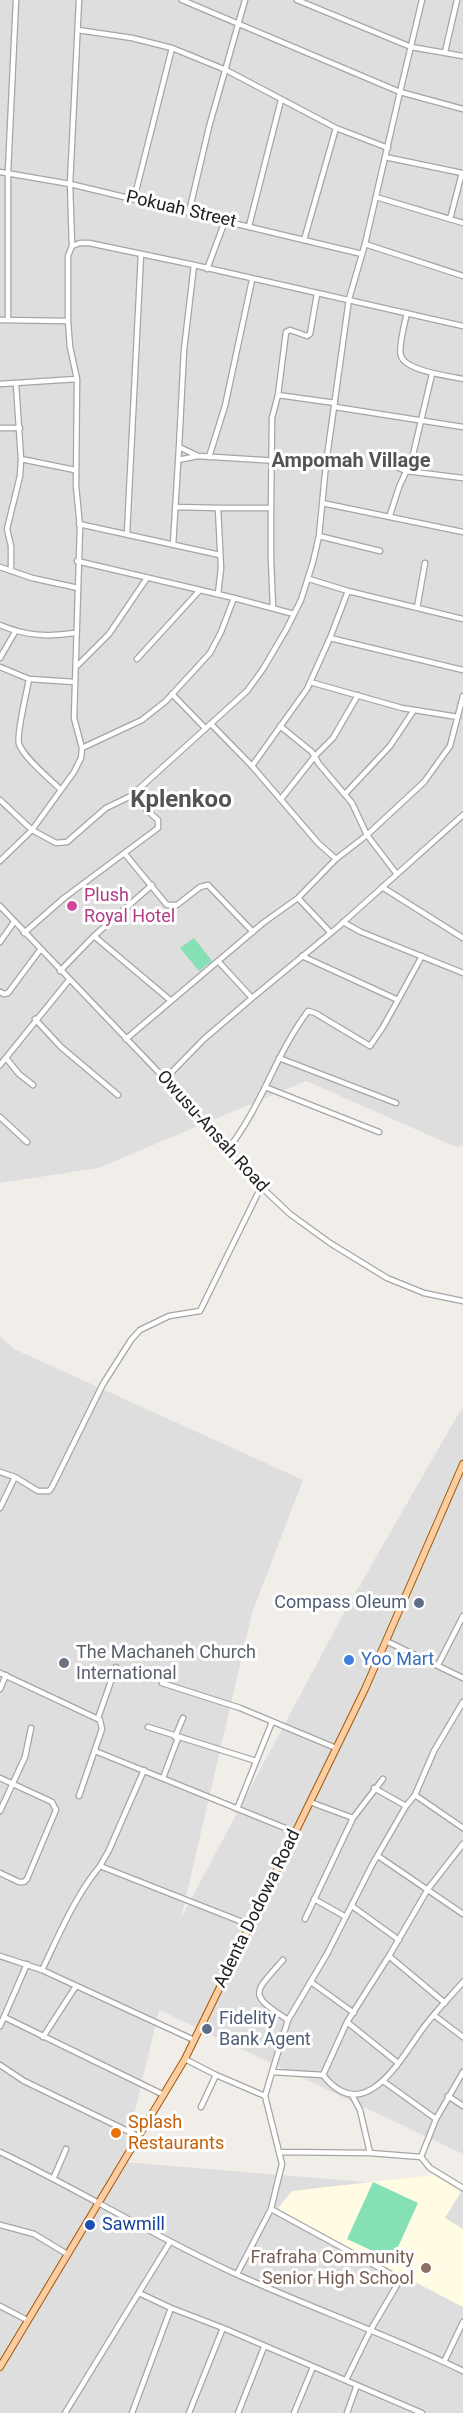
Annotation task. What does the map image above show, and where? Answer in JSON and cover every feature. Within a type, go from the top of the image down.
[{"type":"main road","name":"Adenta Dodowa Road","points":[[0,2367],[185,2059],[386,1641],[463,1464]]},
{"type":"street","points":[[8,320],[8,172],[16,0]]},
{"type":"street","points":[[0,861],[32,830],[79,762],[82,748],[74,718],[79,524],[75,470],[77,379],[70,347],[68,321],[68,256],[72,246],[70,184],[79,0]]},
{"type":"street","points":[[182,0],[400,92],[463,109]]},
{"type":"street","points":[[189,212],[209,127],[244,0]]},
{"type":"street","points":[[297,0],[411,47],[463,56]]},
{"type":"street","points":[[0,800],[32,830],[56,843],[63,844],[111,804],[131,796],[254,683],[294,614],[309,579],[319,536],[326,464],[349,299],[365,244],[422,0]]},
{"type":"street","points":[[445,52],[457,0]]},
{"type":"street","points":[[78,30],[132,38],[172,48],[226,70],[336,128],[388,148]]},
{"type":"street","points":[[134,199],[172,48]]},
{"type":"street","points":[[249,226],[281,100]]},
{"type":"street","points":[[304,240],[336,128]]},
{"type":"street","points":[[385,157],[462,173],[450,219]]},
{"type":"street","name":"Pokuah Street","points":[[0,172],[70,184],[362,254]]},
{"type":"street","points":[[376,197],[463,223]]},
{"type":"street","points":[[207,268],[225,220]]},
{"type":"street","points":[[72,246],[89,243],[463,326]]},
{"type":"street","points":[[365,244],[463,276]]},
{"type":"street","points":[[126,534],[141,254]]},
{"type":"street","points":[[173,545],[177,507],[184,350],[194,265]]},
{"type":"street","points":[[209,457],[225,406],[252,280]]},
{"type":"street","points":[[273,608],[270,460],[272,418],[278,395],[286,332],[290,330],[307,336],[310,334],[318,294]]},
{"type":"street","points":[[407,313],[401,357],[415,367],[432,374],[463,379]]},
{"type":"street","points":[[0,320],[68,321]]},
{"type":"street","points":[[390,515],[412,459],[432,374]]},
{"type":"street","points":[[0,384],[77,379]]},
{"type":"street","points":[[11,571],[11,546],[7,529],[20,476],[21,459],[16,384]]},
{"type":"street","points":[[278,395],[463,427]]},
{"type":"street","points":[[0,428],[20,428]]},
{"type":"street","points":[[179,447],[198,456]]},
{"type":"street","points":[[178,460],[198,456],[326,464]]},
{"type":"street","points":[[21,459],[75,470]]},
{"type":"street","points":[[372,460],[406,471],[463,478]]},
{"type":"street","points":[[322,503],[390,515],[463,532]]},
{"type":"street","points":[[177,507],[271,508]]},
{"type":"street","points":[[218,508],[220,555],[218,594]]},
{"type":"street","points":[[79,524],[220,555]]},
{"type":"street","points":[[319,536],[380,551]]},
{"type":"street","points":[[77,561],[294,614]]},
{"type":"street","points":[[417,608],[424,563]]},
{"type":"street","points":[[0,567],[45,582],[78,588]]},
{"type":"street","points":[[76,667],[109,634],[147,578]]},
{"type":"street","points":[[309,579],[348,591],[463,619]]},
{"type":"street","points":[[137,659],[200,590]]},
{"type":"street","points":[[252,766],[310,682],[348,591]]},
{"type":"street","points":[[82,748],[142,720],[172,694],[210,653],[234,598]]},
{"type":"street","points":[[0,625],[15,632],[54,636],[75,633]]},
{"type":"street","points":[[0,658],[15,632]]},
{"type":"street","points":[[330,638],[463,670]]},
{"type":"street","points":[[0,668],[29,679],[75,682]]},
{"type":"street","points":[[29,679],[19,744],[61,790]]},
{"type":"street","points":[[310,682],[414,710],[458,717]]},
{"type":"street","points":[[172,694],[205,728]]},
{"type":"street","points":[[281,799],[315,756],[333,738],[358,695]]},
{"type":"street","points":[[126,1039],[170,1000],[298,898],[336,860],[367,835],[432,773],[450,746],[462,709],[463,696]]},
{"type":"street","points":[[345,794],[390,746],[414,710]]},
{"type":"street","points":[[211,723],[252,766],[318,843],[336,860]]},
{"type":"street","points":[[280,726],[315,756],[319,764],[345,794],[367,835],[396,873]]},
{"type":"street","points":[[24,933],[64,898],[158,828],[159,823],[131,796]]},
{"type":"street","points":[[165,1079],[204,1039],[343,922],[463,815]]},
{"type":"street","points":[[125,854],[167,904],[172,906],[200,887],[208,885],[253,932]]},
{"type":"street","points":[[60,971],[94,936],[152,885]]},
{"type":"street","points":[[382,887],[463,938]]},
{"type":"street","points":[[298,898],[330,932]]},
{"type":"street","name":"Owusu-Ansah Road","points":[[0,906],[165,1079],[261,1187],[290,1214],[367,1268],[407,1288],[433,1296],[463,1300]]},
{"type":"street","points":[[0,942],[14,922]]},
{"type":"street","points":[[343,922],[361,932],[463,973]]},
{"type":"street","points":[[94,936],[170,1000]]},
{"type":"street","points":[[0,992],[8,993],[40,950]]},
{"type":"street","points":[[302,956],[398,1000]]},
{"type":"street","points":[[228,1149],[245,1127],[279,1058],[296,1027],[308,1011],[370,1046],[422,956]]},
{"type":"street","points":[[218,961],[252,998]]},
{"type":"street","points":[[0,1065],[35,1019],[69,980]]},
{"type":"street","points":[[35,1019],[61,1047],[117,1095]]},
{"type":"street","points":[[6,1058],[33,1085]]},
{"type":"street","points":[[279,1058],[396,1103]]},
{"type":"street","points":[[265,1086],[379,1132]]},
{"type":"street","points":[[0,1117],[27,1142]]},
{"type":"street","points":[[0,1472],[15,1477],[38,1491],[49,1491],[102,1384],[131,1340],[140,1330],[161,1319],[200,1311],[261,1187]]},
{"type":"street","points":[[0,1508],[15,1477]]},
{"type":"street","points":[[438,1665],[463,1616]]},
{"type":"street","points":[[386,1641],[463,1678]]},
{"type":"street","points":[[79,1796],[102,1729],[98,1718],[116,1667]]},
{"type":"street","points":[[0,1689],[3,1674],[98,1718]]},
{"type":"street","points":[[162,1683],[240,1708],[336,1748]]},
{"type":"street","points":[[237,2274],[271,2209],[282,2164],[265,2096],[288,2020],[406,1806],[415,1795],[434,1751],[463,1702]]},
{"type":"street","points":[[163,1778],[183,1718]]},
{"type":"street","points":[[237,1809],[272,1722]]},
{"type":"street","points":[[148,1727],[256,1761]]},
{"type":"street","points":[[0,1811],[25,1756],[31,1728]]},
{"type":"street","points":[[95,1751],[295,1832]]},
{"type":"street","points":[[42,1970],[70,1915],[109,1850],[144,1770]]},
{"type":"street","points":[[0,1778],[52,1802],[56,1810],[27,1879],[19,1882],[0,1873]]},
{"type":"street","points":[[305,1919],[353,1818],[382,1779]]},
{"type":"street","points":[[374,1788],[406,1806]]},
{"type":"street","points":[[415,1795],[463,1828]]},
{"type":"street","points":[[310,1802],[353,1818]]},
{"type":"street","points":[[322,2075],[347,2022],[399,1940],[428,1888],[463,1844]]},
{"type":"street","points":[[378,1856],[463,1914]]},
{"type":"street","points":[[100,1866],[250,1925]]},
{"type":"street","points":[[314,1899],[346,1917]]},
{"type":"street","points":[[352,1906],[399,1940]]},
{"type":"street","points":[[0,1956],[42,1970],[194,2040]]},
{"type":"street","points":[[389,1956],[445,2003]]},
{"type":"street","points":[[283,1959],[264,1982],[259,1994],[263,2003],[288,2020]]},
{"type":"street","points":[[0,2026],[27,1964]]},
{"type":"street","points":[[311,1982],[354,2013]]},
{"type":"street","points":[[272,2072],[322,2075],[340,2092],[352,2095],[366,2093],[383,2081],[463,1982]]},
{"type":"street","points":[[43,2037],[76,1986]]},
{"type":"street","points":[[435,2016],[463,2037]]},
{"type":"street","points":[[4,2017],[164,2095]]},
{"type":"street","points":[[347,2022],[398,2063]]},
{"type":"street","points":[[185,2059],[265,2096]]},
{"type":"street","points":[[0,2065],[24,2082],[138,2136]]},
{"type":"street","points":[[421,2157],[436,2119],[463,2072]]},
{"type":"street","points":[[201,2107],[216,2075]]},
{"type":"street","points":[[383,2081],[436,2119]]},
{"type":"street","points":[[352,2095],[360,2110],[370,2152]]},
{"type":"street","points":[[448,2096],[463,2106]]},
{"type":"street","points":[[54,2177],[66,2149]]},
{"type":"street","points":[[0,2152],[54,2177],[170,2242],[237,2274],[463,2372]]},
{"type":"street","points":[[280,2152],[370,2152],[421,2157],[430,2168],[463,2188]]},
{"type":"street","points":[[271,2209],[398,2278],[397,2285],[370,2331],[346,2380]]},
{"type":"street","points":[[0,2225],[34,2234],[67,2254]]},
{"type":"street","points":[[65,2413],[170,2242]]},
{"type":"street","points":[[140,2293],[346,2380],[407,2410],[422,2413]]},
{"type":"street","points":[[0,2306],[27,2320]]},
{"type":"street","points":[[132,2413],[171,2308]]},
{"type":"street","points":[[444,2362],[463,2322]]},
{"type":"street","points":[[189,2413],[223,2328]]},
{"type":"street","points":[[238,2413],[264,2347]]},
{"type":"street","points":[[294,2413],[313,2367]]},
{"type":"street","points":[[346,2413],[357,2385]]},
{"type":"shaded area","points":[[0,0],[463,0],[463,1146],[456,1147],[306,1081],[98,1168],[0,1183]]},
{"type":"shaded area","points":[[0,1336],[14,1349],[303,1480],[252,1613],[181,1918],[345,1611],[463,1406],[463,2154],[159,2010],[123,2162],[463,2190],[463,2413],[0,2413]]},
{"type":"shaded area","name":"Frafraha Community Senior High School","points":[[433,2175],[461,2192],[445,2218],[463,2229],[463,2307],[280,2212],[279,2207],[292,2191]]},
{"type":"green space","points":[[194,938],[212,961],[199,971],[180,948]]},
{"type":"green space","points":[[373,2182],[418,2203],[392,2260],[347,2239]]},
{"type":"place","name":"Plush Royal Hotel","points":[[72,906]]},
{"type":"place","name":"Compass Oleum","points":[[419,1603]]},
{"type":"place","name":"Yoo Mart","points":[[349,1660]]},
{"type":"place","name":"The Machaneh Church International","points":[[64,1663]]},
{"type":"place","name":"Fidelity Bank Agent","points":[[207,2029]]},
{"type":"place","name":"Splash Restaurants","points":[[116,2133]]},
{"type":"place","name":"Sawmill","points":[[90,2225]]},
{"type":"place","name":"Frafraha Community Senior High School","points":[[426,2268]]},
{"type":"district","name":"Ampomah Village","points":[[351,462]]},
{"type":"district","name":"Kplenkoo","points":[[181,801]]}]
